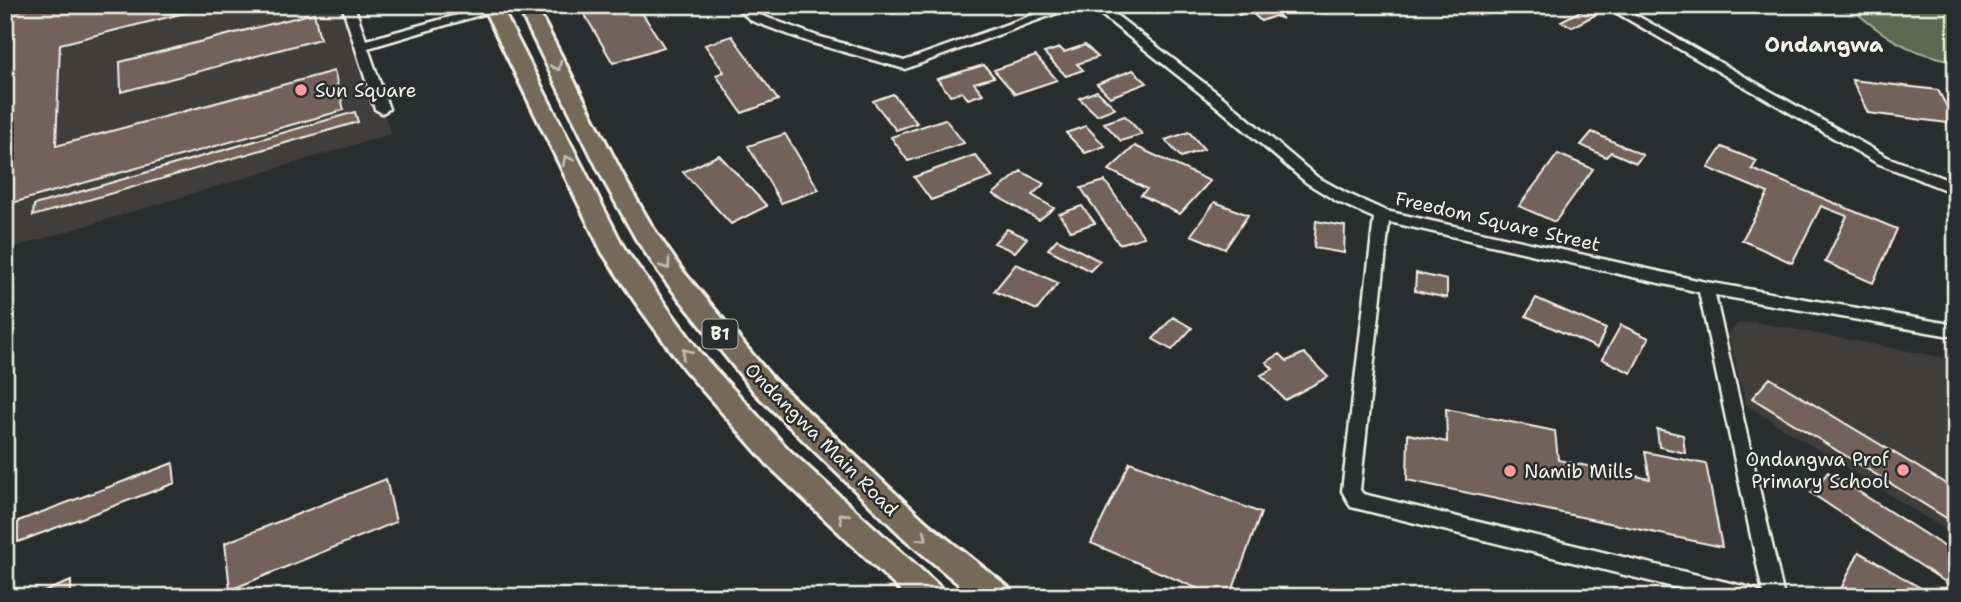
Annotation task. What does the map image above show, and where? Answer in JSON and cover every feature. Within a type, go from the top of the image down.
[{"type":"main road","name":"Ondangwa Main Road","points":[[526,5],[644,233],[681,285],[764,386],[916,531],[997,597]]},
{"type":"main road","name":"Ondangwa Main Road","points":[[497,7],[614,252],[645,297],[693,362],[779,458],[929,597]]},
{"type":"street","points":[[348,5],[382,109]]},
{"type":"street","points":[[738,5],[756,18],[790,31],[905,65],[1073,5]]},
{"type":"street","name":"Freedom Square Street","points":[[1095,5],[1220,102],[1312,180],[1341,197],[1382,215],[1706,288],[1956,331]]},
{"type":"street","points":[[1609,5],[1882,160],[1956,190]]},
{"type":"street","points":[[360,46],[497,7]]},
{"type":"street","points":[[1382,215],[1351,491],[1357,501],[1751,597]]},
{"type":"street","points":[[1706,288],[1774,597]]},
{"type":"shaded area","points":[[5,5],[348,5],[391,134],[5,250]]},
{"type":"shaded area","name":"Ondangwa Prof Primary School","points":[[1755,322],[1956,360],[1956,536],[1746,405],[1728,334],[1737,324]]},
{"type":"green space","points":[[1847,5],[1956,5],[1956,61],[1924,54],[1897,42]]},
{"type":"building","name":"Sun Square","points":[[42,5],[217,5],[60,44],[56,146],[334,71],[344,110],[5,205],[6,14]]},
{"type":"building","points":[[579,5],[637,5],[664,47],[613,63]]},
{"type":"building","points":[[1228,5],[1266,5],[1283,19],[1275,16],[1261,21],[1250,11],[1239,15]]},
{"type":"building","points":[[1516,5],[1545,5],[1527,13]]},
{"type":"building","points":[[1586,8],[1597,14],[1572,27],[1561,21]]},
{"type":"building","points":[[314,13],[320,39],[121,92],[120,62]]},
{"type":"building","points":[[732,36],[778,100],[742,113],[716,75],[724,72],[705,45]]},
{"type":"building","points":[[1085,45],[1098,57],[1077,64],[1083,70],[1066,76],[1044,53],[1060,48],[1064,52]]},
{"type":"building","points":[[1036,56],[1057,80],[1015,94],[994,70]]},
{"type":"building","points":[[984,65],[994,77],[974,83],[983,94],[968,99],[962,92],[950,95],[937,79]]},
{"type":"building","points":[[1133,70],[1147,83],[1110,97],[1097,84]]},
{"type":"building","points":[[1852,80],[1938,90],[1956,124],[1868,113]]},
{"type":"building","points":[[1097,91],[1115,108],[1097,115],[1079,98]]},
{"type":"building","points":[[893,94],[917,123],[896,130],[873,101]]},
{"type":"building","points":[[355,112],[358,122],[33,216],[34,205]]},
{"type":"building","points":[[1125,116],[1142,134],[1121,141],[1104,123]]},
{"type":"building","points":[[945,119],[964,143],[908,161],[891,137]]},
{"type":"building","points":[[1086,126],[1105,146],[1085,153],[1066,133]]},
{"type":"building","points":[[1189,132],[1204,149],[1181,157],[1165,140]]},
{"type":"building","points":[[1592,132],[1643,155],[1636,163],[1611,152],[1606,157],[1581,145]]},
{"type":"building","points":[[785,134],[819,190],[781,203],[748,146]]},
{"type":"building","points":[[1135,146],[1210,181],[1180,214],[1141,195],[1147,189],[1109,170]]},
{"type":"building","points":[[1722,147],[1757,161],[1752,169],[1897,229],[1873,283],[1825,262],[1847,216],[1821,206],[1792,263],[1742,240],[1768,193],[1708,168]]},
{"type":"building","points":[[1558,154],[1593,169],[1555,222],[1519,206]]},
{"type":"building","points":[[719,155],[767,206],[731,224],[683,172]]},
{"type":"building","points":[[975,155],[993,177],[931,200],[914,177]]},
{"type":"building","points":[[1021,171],[1044,184],[1032,195],[1054,208],[1039,220],[993,194]]},
{"type":"building","points":[[1105,181],[1144,237],[1119,244],[1081,188]]},
{"type":"building","points":[[1215,202],[1248,215],[1225,249],[1191,235]]},
{"type":"building","points":[[1082,206],[1095,223],[1071,231],[1059,214]]},
{"type":"building","points":[[1316,221],[1345,226],[1344,253],[1314,248]]},
{"type":"building","points":[[1007,229],[1027,238],[1015,252],[994,243]]},
{"type":"building","points":[[1057,239],[1100,261],[1090,271],[1048,249]]},
{"type":"building","points":[[1016,264],[1058,283],[1037,310],[994,291]]},
{"type":"building","points":[[1416,273],[1447,280],[1447,298],[1415,291]]},
{"type":"building","points":[[1536,298],[1606,329],[1597,348],[1526,316]]},
{"type":"building","points":[[1173,317],[1192,328],[1172,350],[1153,339]]},
{"type":"building","points":[[1621,325],[1649,338],[1631,373],[1602,359]]},
{"type":"building","points":[[1304,353],[1328,377],[1285,400],[1261,375],[1273,369],[1266,362],[1280,354],[1287,361]]},
{"type":"building","points":[[1770,378],[1956,490],[1956,524],[1752,398]]},
{"type":"building","name":"Namib Mills","points":[[1446,409],[1555,431],[1558,460],[1650,479],[1645,452],[1706,464],[1722,547],[1407,480],[1408,434],[1447,442]]},
{"type":"building","points":[[1657,429],[1683,435],[1685,453],[1659,447]]},
{"type":"building","points":[[1130,462],[1261,513],[1230,597],[1217,597],[1091,543]]},
{"type":"building","points":[[173,463],[175,483],[18,542],[18,521]]},
{"type":"building","points":[[1828,472],[1956,554],[1956,589],[1811,493]]},
{"type":"building","points":[[386,479],[396,522],[230,590],[225,543]]},
{"type":"building","points":[[1859,552],[1936,597],[1837,597]]},
{"type":"building","points":[[71,581],[71,597],[31,597]]},
{"type":"place","name":"Sun Square","points":[[301,90]]},
{"type":"place","name":"Ondangwa Prof Primary School","points":[[1903,470]]},
{"type":"place","name":"Namib Mills","points":[[1510,471]]},
{"type":"district","name":"Ondangwa","points":[[1824,45]]}]
